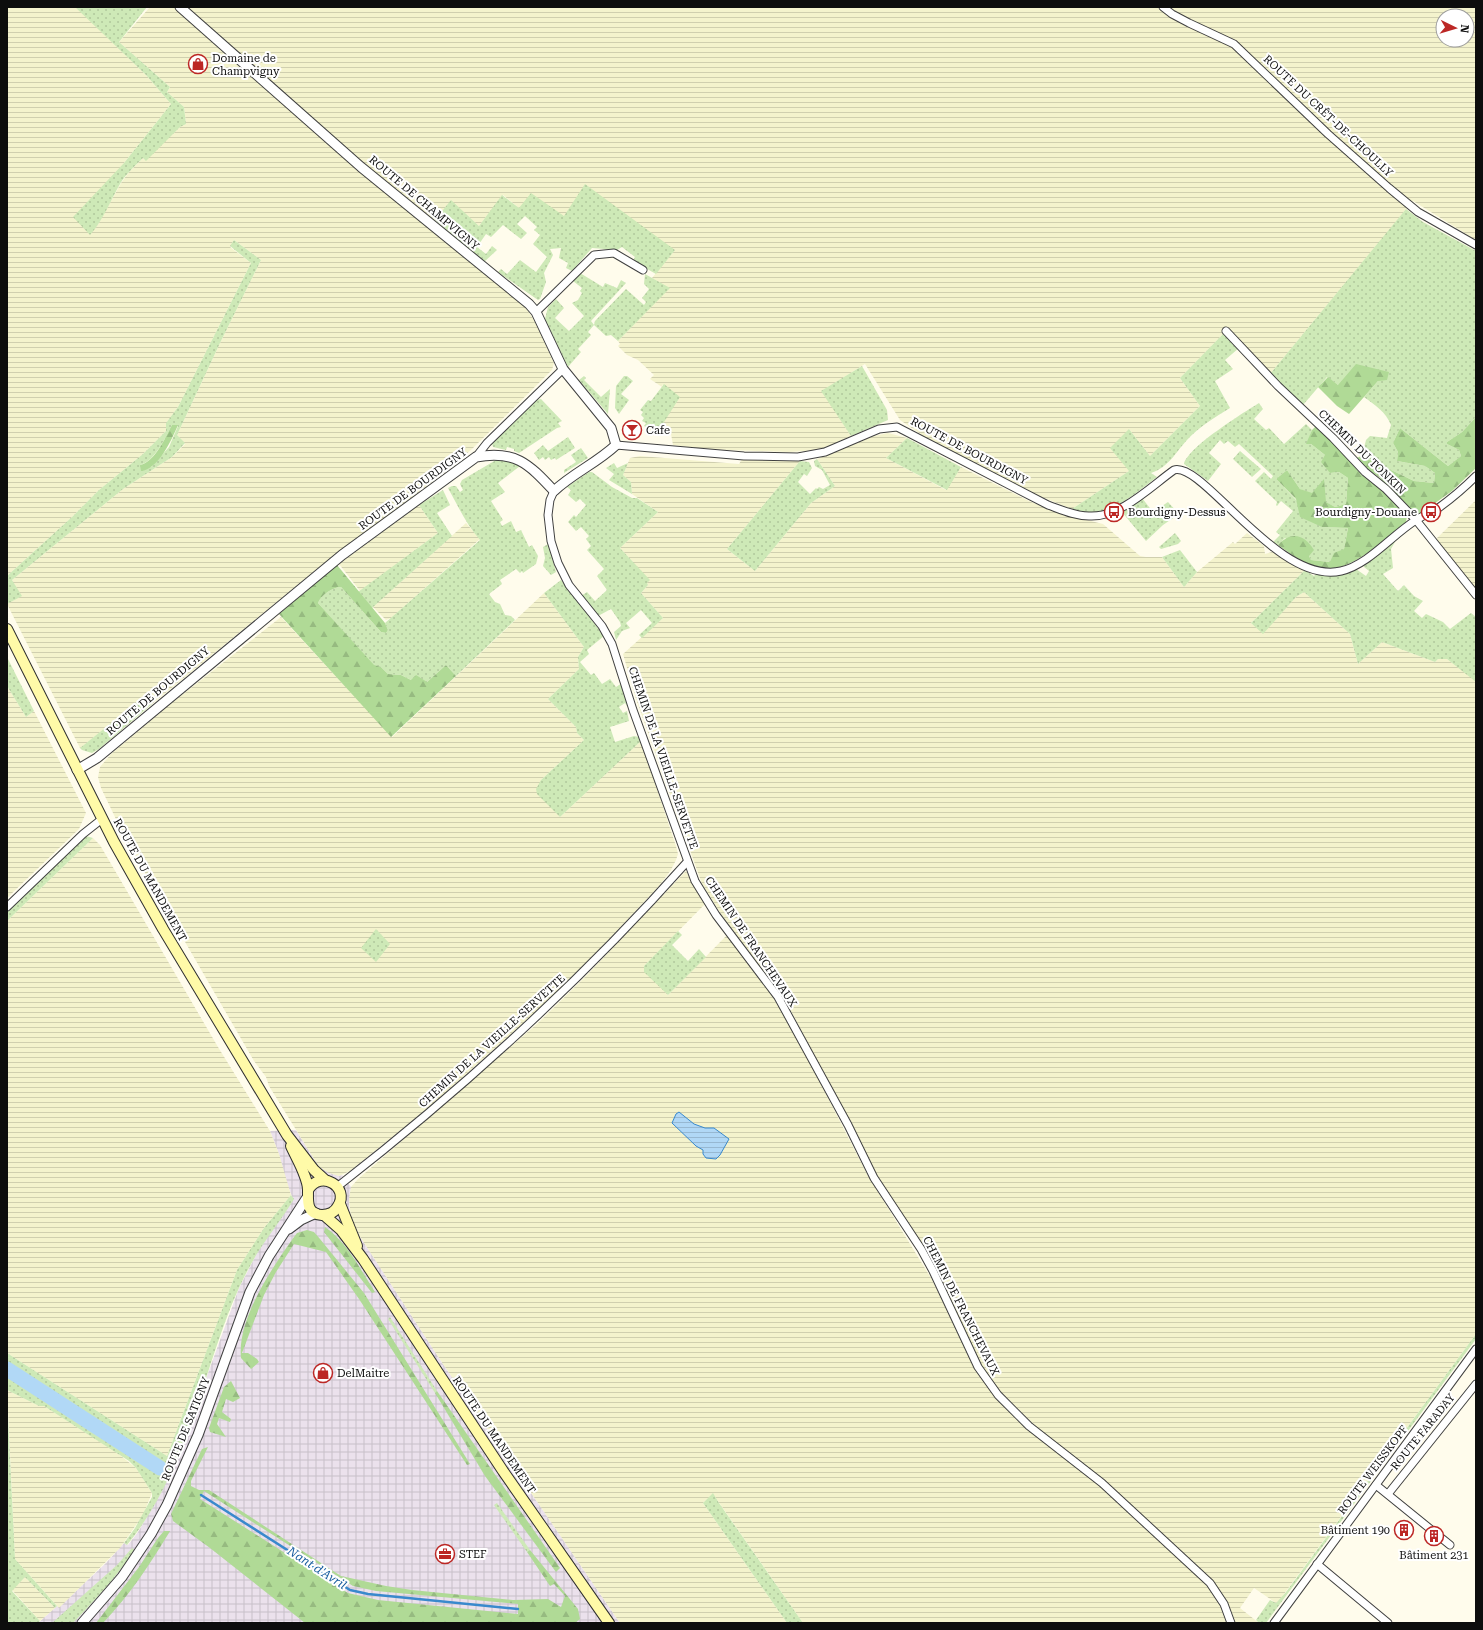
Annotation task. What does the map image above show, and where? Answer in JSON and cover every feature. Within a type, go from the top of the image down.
[{"type":"main road","name":"ROUTE DU MANDEMENT","points":[[7,629],[76,770],[163,929],[287,1135],[314,1170],[325,1180]]},
{"type":"main road","name":"ROUTE DU MANDEMENT","points":[[287,1135],[303,1171],[307,1194]]},
{"type":"main road","points":[[325,1180],[337,1187],[340,1194],[340,1204],[333,1212],[320,1214],[308,1206],[307,1194],[315,1182],[325,1180]]},
{"type":"main road","name":"ROUTE DU MANDEMENT","points":[[340,1204],[363,1259]]},
{"type":"main road","name":"ROUTE DU MANDEMENT","points":[[320,1214],[341,1230],[363,1259],[503,1471],[609,1623]]},
{"type":"street","name":"ROUTE DE CHAMPVIGNY","points":[[180,7],[361,167],[524,300],[536,312],[563,369],[612,428],[616,445]]},
{"type":"street","name":"ROUTE DU CRÊT-DE-CHOULLY","points":[[1163,7],[1188,23],[1234,44],[1328,134],[1389,188],[1418,212],[1476,245]]},
{"type":"street","points":[[536,312],[594,255],[614,253],[643,270]]},
{"type":"street","name":"CHEMIN DU TONKIN","points":[[1226,331],[1278,386],[1333,438],[1365,472],[1386,489],[1416,520],[1476,595]]},
{"type":"street","points":[[476,457],[487,443],[563,369]]},
{"type":"street","name":"ROUTE DE BOURDIGNY","points":[[616,445],[744,456],[798,457],[825,452],[879,429],[897,427],[1048,505],[1074,514],[1088,516],[1102,516],[1118,510],[1174,470],[1180,469],[1207,486],[1258,536],[1276,550],[1305,566],[1326,573],[1341,571],[1355,566],[1416,520],[1437,509],[1476,476]]},
{"type":"street","points":[[554,491],[569,478],[602,458],[616,445]]},
{"type":"street","name":"ROUTE DE BOURDIGNY","points":[[76,770],[96,758],[342,555],[476,457],[498,454],[517,458],[529,466],[554,491]]},
{"type":"street","name":"CHEMIN DE LA VIEILLE-SERVETTE","points":[[337,1187],[384,1150],[454,1090],[579,977],[687,862],[633,710],[612,644],[602,626],[569,585],[558,563],[551,541],[548,515],[550,500],[554,491]]},
{"type":"street","points":[[7,907],[83,834],[102,819]]},
{"type":"street","name":"CHEMIN DE FRANCHEVAUX","points":[[687,862],[695,882],[716,916],[778,998],[848,1125],[874,1178],[927,1260],[970,1353],[989,1385],[1029,1426],[1102,1483],[1210,1582],[1224,1604],[1231,1623]]},
{"type":"street","name":"ROUTE DE SATIGNY","points":[[82,1623],[122,1577],[151,1534],[167,1505],[196,1440],[250,1292],[269,1256],[288,1230],[307,1194]]},
{"type":"street","name":"ROUTE DE SATIGNY","points":[[288,1230],[301,1220],[320,1214]]},
{"type":"street","name":"ROUTE WEISSKOPF","points":[[1274,1623],[1476,1348]]},
{"type":"street","name":"ROUTE FARADAY","points":[[1388,1494],[1476,1384]]},
{"type":"street","points":[[1376,1485],[1450,1545]]},
{"type":"street","points":[[1317,1564],[1388,1623]]},
{"type":"shaded area","points":[[296,1130],[319,1167],[339,1176],[342,1175],[351,1187],[349,1203],[350,1213],[359,1235],[443,1364],[620,1623],[38,1623],[57,1606],[59,1607],[106,1563],[124,1543],[128,1545],[138,1532],[161,1493],[188,1428],[239,1288],[258,1251],[293,1199],[270,1131]]},
{"type":"green space","points":[[7,7],[76,7],[146,75],[171,104],[124,163],[96,228],[121,183],[129,172],[143,158],[145,160],[180,127],[186,124],[184,107],[167,92],[170,87],[119,42],[150,7],[1476,7],[1476,240],[1413,201],[1270,374],[1228,329],[1180,378],[1200,406],[1150,456],[1129,429],[1129,471],[1072,509],[1039,496],[927,441],[928,439],[900,420],[865,364],[822,391],[851,436],[831,445],[819,450],[789,452],[703,449],[673,445],[671,434],[657,433],[665,418],[663,384],[662,387],[650,379],[654,375],[638,360],[627,355],[618,346],[620,344],[618,341],[669,288],[652,278],[675,250],[564,216],[519,208],[503,195],[479,226],[451,201],[432,225],[461,255],[525,306],[535,322],[554,363],[552,370],[472,449],[445,472],[318,568],[152,704],[146,696],[80,748],[7,604],[21,596],[12,580],[123,489],[172,457],[185,444],[177,435],[261,260],[234,240],[230,247],[251,263],[178,407],[166,423],[166,431],[143,454],[99,490],[72,517],[7,576]]},
{"type":"green space","points":[[75,7],[147,7],[119,42],[170,87],[167,92],[184,107],[186,124],[180,127],[146,161],[143,158],[128,173],[120,184],[99,223],[90,235],[73,217],[124,163],[171,104],[146,75]]},
{"type":"green space","points":[[585,184],[675,250],[656,274],[633,261],[635,257],[622,247],[617,250],[592,248],[572,271],[566,268],[568,263],[559,258],[561,248],[550,249],[553,255],[544,273],[546,282],[540,299],[538,300],[498,272],[501,269],[507,274],[520,260],[536,272],[547,257],[533,244],[540,235],[534,230],[537,227],[525,216],[517,224],[527,233],[521,239],[503,225],[491,237],[486,234],[477,247],[486,254],[492,246],[497,250],[484,262],[453,239],[453,235],[435,220],[451,200],[479,226],[502,195],[519,208],[531,193],[564,216]]},
{"type":"green space","points":[[1406,209],[1423,222],[1476,251],[1476,417],[1462,432],[1447,442],[1447,444],[1459,450],[1461,456],[1448,466],[1400,428],[1393,443],[1398,452],[1397,461],[1425,466],[1435,473],[1434,483],[1414,481],[1362,456],[1366,440],[1370,436],[1387,438],[1391,425],[1383,413],[1364,397],[1378,381],[1338,385],[1327,377],[1303,405],[1270,374]]},
{"type":"green space","points":[[234,240],[261,260],[177,435],[185,443],[172,457],[123,489],[12,580],[22,596],[7,604],[7,576],[72,517],[99,490],[143,454],[166,431],[166,423],[178,407],[251,263],[230,246]],"holes":[[[172,425],[178,426],[169,447],[151,467],[140,465],[145,463],[155,454]]]},
{"type":"green space","points":[[580,273],[603,287],[605,283],[617,288],[621,280],[626,283],[591,321],[594,325],[588,332],[591,335],[578,349],[581,352],[568,367],[545,319],[548,307],[556,299],[564,308],[555,318],[569,331],[584,316],[572,303],[578,300],[582,293],[580,291],[582,288],[573,281]]},
{"type":"green space","points":[[645,274],[670,288],[618,341],[611,335],[606,336],[594,325],[595,321],[626,289],[644,305],[646,302],[642,298],[649,289],[644,284]]},
{"type":"green space","points":[[1223,334],[1239,348],[1225,360],[1233,369],[1215,381],[1230,408],[1197,431],[1163,467],[1151,473],[1157,477],[1118,505],[1096,512],[1084,512],[1072,509],[1129,471],[1110,448],[1129,429],[1150,456],[1200,406],[1180,378]]},
{"type":"green space","points":[[1356,364],[1389,372],[1387,380],[1378,381],[1349,414],[1337,406],[1318,387],[1328,377],[1338,385]]},
{"type":"green space","points":[[862,366],[887,410],[888,420],[851,436],[821,391]]},
{"type":"green space","points":[[584,376],[586,378],[584,380],[601,397],[610,389],[608,414],[579,380]]},
{"type":"green space","points":[[624,376],[627,376],[633,381],[621,394],[629,400],[619,414],[615,408],[616,386]]},
{"type":"green space","points":[[664,384],[680,397],[657,433],[644,426],[646,423],[642,421],[644,418],[641,415],[643,412],[640,410],[648,400],[651,401]]},
{"type":"green space","points":[[541,399],[562,421],[558,423],[561,427],[557,428],[519,453],[514,451],[514,449],[507,447],[506,450],[493,447],[492,443],[536,400]]},
{"type":"green space","points":[[1259,403],[1263,409],[1254,419],[1266,430],[1269,428],[1284,444],[1306,424],[1312,430],[1307,444],[1311,444],[1325,455],[1330,473],[1339,472],[1348,478],[1346,504],[1335,507],[1300,489],[1287,470],[1276,479],[1322,527],[1348,528],[1344,549],[1331,562],[1311,560],[1309,556],[1285,538],[1278,545],[1273,542],[1280,535],[1276,532],[1293,511],[1281,501],[1277,506],[1277,502],[1255,481],[1264,472],[1271,479],[1273,476],[1239,444],[1235,447],[1228,441],[1224,444],[1220,440],[1209,453],[1221,464],[1208,481],[1184,464],[1195,449],[1205,440],[1229,422]]},
{"type":"green space","points":[[1476,417],[1476,468],[1452,491],[1420,514],[1414,514],[1379,477],[1368,470],[1356,458],[1362,456],[1414,481],[1434,483],[1435,473],[1425,466],[1397,461],[1398,452],[1393,443],[1400,428],[1448,466],[1461,456],[1459,450],[1447,444],[1447,442],[1462,432]]},
{"type":"green space","points":[[172,425],[178,425],[164,453],[153,465],[141,471],[140,465],[145,463],[155,454],[163,443]]},
{"type":"green space","points":[[1317,425],[1362,475],[1383,491],[1407,516],[1406,522],[1366,554],[1344,566],[1332,568],[1321,568],[1309,565],[1278,545],[1292,536],[1297,536],[1306,540],[1314,550],[1309,556],[1311,560],[1330,562],[1334,553],[1344,549],[1348,528],[1322,527],[1300,517],[1296,499],[1276,479],[1287,470],[1300,489],[1312,493],[1324,479],[1326,502],[1335,507],[1346,504],[1348,478],[1339,472],[1330,473],[1321,462],[1325,455],[1311,444],[1306,444],[1312,430]]},
{"type":"green space","points":[[888,433],[907,438],[886,458],[946,490],[961,467],[1031,502],[1063,514],[1103,524],[1140,556],[1162,557],[1184,587],[1197,572],[1233,542],[1235,544],[1247,533],[1264,546],[1265,554],[1272,552],[1305,570],[1251,623],[1263,633],[1296,597],[1304,592],[1350,634],[1358,664],[1382,642],[1435,662],[1438,659],[1447,659],[1476,681],[1476,1334],[1281,1598],[1276,1603],[1254,1588],[1240,1608],[1259,1623],[1234,1623],[1225,1598],[1203,1571],[1104,1480],[1043,1433],[995,1387],[984,1372],[915,1234],[881,1182],[790,1009],[721,914],[702,884],[636,699],[623,654],[663,618],[641,593],[648,585],[633,562],[620,548],[658,512],[632,494],[631,482],[623,475],[630,458],[640,456],[739,464],[742,459],[800,461],[727,549],[755,571],[811,503],[835,486],[817,459],[874,436]]},
{"type":"green space","points":[[568,437],[575,448],[556,460],[555,458],[551,460],[549,457],[545,460],[543,457],[539,460],[534,453],[543,445],[548,451]]},
{"type":"green space","points":[[907,438],[961,467],[947,490],[886,458]]},
{"type":"green space","points":[[581,448],[588,458],[564,473],[564,470],[576,462],[571,455]]},
{"type":"green space","points":[[1240,451],[1261,469],[1252,477],[1233,459]]},
{"type":"green space","points":[[817,459],[835,486],[811,503],[755,571],[727,549],[800,461],[809,462],[812,468],[807,476],[804,474],[798,482],[810,494],[816,488],[817,489],[819,487],[823,489],[830,485],[822,470],[815,466],[814,461]]},
{"type":"green space","points":[[496,460],[509,461],[520,466],[498,483],[505,492],[491,501],[503,520],[500,522],[502,526],[511,521],[516,532],[521,530],[529,547],[532,545],[538,556],[536,564],[523,573],[522,571],[520,573],[516,569],[500,580],[502,584],[489,594],[495,602],[500,604],[505,615],[511,616],[515,620],[456,676],[446,665],[427,682],[411,680],[401,675],[388,674],[381,667],[374,666],[318,603],[328,592],[334,588],[341,587],[381,632],[386,633],[388,630],[385,623],[480,540],[466,521],[448,488],[456,486],[460,492],[463,490],[460,484],[462,480]]},
{"type":"green space","points":[[614,463],[617,468],[628,463],[623,475],[631,482],[632,494],[609,480],[614,474],[606,468]]},
{"type":"green space","points":[[589,472],[592,472],[612,487],[632,498],[637,498],[658,512],[620,548],[650,580],[647,583],[648,585],[641,593],[663,618],[642,638],[639,635],[652,623],[641,610],[626,623],[630,628],[622,631],[616,640],[614,632],[621,626],[611,609],[598,616],[581,596],[587,592],[595,601],[607,590],[597,576],[604,569],[587,550],[591,546],[586,539],[589,536],[581,527],[576,531],[568,522],[574,515],[576,517],[586,505],[580,499],[576,502],[568,495],[571,490],[567,487]]},
{"type":"green space","points":[[443,490],[450,505],[437,513],[452,536],[372,608],[358,592],[438,533],[419,505]]},
{"type":"green space","points":[[1142,498],[1153,512],[1168,502],[1179,514],[1163,525],[1146,541],[1122,512]]},
{"type":"green space","points":[[1476,500],[1476,589],[1436,539]]},
{"type":"green space","points":[[419,505],[438,533],[360,591],[339,564]]},
{"type":"green space","points":[[466,523],[480,539],[391,618],[386,620],[373,607]]},
{"type":"green space","points":[[1175,533],[1181,541],[1178,544],[1161,549],[1159,547]]},
{"type":"green space","points":[[1396,540],[1391,549],[1393,568],[1383,574],[1398,591],[1404,585],[1414,596],[1423,601],[1414,611],[1422,618],[1426,614],[1443,622],[1450,629],[1471,613],[1476,617],[1476,682],[1447,659],[1438,659],[1435,662],[1382,642],[1358,664],[1350,634],[1304,592],[1296,597],[1263,634],[1251,623],[1305,570],[1314,576],[1316,574],[1336,575],[1356,569],[1366,576],[1369,571],[1364,567],[1364,564]]},
{"type":"green space","points":[[548,544],[556,572],[551,575],[543,566],[545,558],[543,547]]},
{"type":"green space","points":[[1180,550],[1197,572],[1184,587],[1162,557]]},
{"type":"green space","points":[[337,565],[385,623],[388,630],[386,633],[381,632],[341,587],[334,588],[328,592],[318,603],[374,665],[381,667],[388,674],[401,675],[411,680],[416,675],[427,682],[446,665],[456,676],[391,737],[279,614]]},
{"type":"green space","points":[[561,580],[604,636],[587,650],[589,654],[580,662],[591,675],[594,673],[602,684],[610,679],[616,687],[622,683],[629,709],[625,703],[619,707],[623,713],[627,711],[629,721],[610,727],[615,742],[634,736],[639,737],[641,741],[560,817],[537,794],[536,789],[541,780],[584,740],[577,733],[576,727],[548,699],[579,669],[578,657],[584,647],[544,593]]},
{"type":"green space","points":[[544,593],[584,647],[578,657],[579,669],[548,699],[576,727],[577,733],[584,740],[541,780],[560,817],[641,741],[676,846],[678,854],[676,860],[671,870],[659,886],[579,971],[532,1015],[428,1108],[350,1171],[339,1176],[329,1173],[319,1167],[269,1086],[266,1077],[254,1061],[126,840],[101,788],[98,777],[100,767],[111,754],[168,706],[281,617],[392,737]]},
{"type":"green space","points":[[7,657],[34,711],[26,717],[7,686]]},
{"type":"green space","points":[[7,686],[26,717],[34,711],[86,813],[79,829],[7,898]]},
{"type":"green space","points":[[146,695],[152,704],[99,749],[92,753],[80,748]]},
{"type":"green space","points":[[86,836],[93,838],[7,921],[7,912]]},
{"type":"green space","points":[[93,838],[100,845],[218,1047],[270,1131],[279,1154],[291,1195],[264,1228],[237,1270],[167,1456],[7,1353],[7,921]]},
{"type":"green space","points":[[686,871],[706,903],[644,966],[668,995],[728,934],[772,996],[791,1026],[867,1174],[931,1278],[971,1358],[987,1385],[1101,1486],[1204,1581],[1219,1601],[1228,1623],[803,1623],[713,1494],[703,1503],[787,1623],[620,1623],[443,1364],[359,1235],[351,1219],[349,1199],[351,1187],[358,1179],[538,1023],[587,975]]},
{"type":"green space","points":[[376,929],[390,944],[376,962],[361,948]]},
{"type":"green space","points":[[678,931],[682,935],[672,945],[688,961],[699,949],[706,957],[668,995],[644,972],[644,966]]},
{"type":"green space","points":[[291,1195],[294,1199],[256,1255],[235,1297],[177,1460],[147,1518],[127,1545],[124,1543],[135,1528],[152,1497],[152,1493],[136,1468],[129,1461],[44,1406],[39,1406],[7,1390],[7,1374],[160,1473],[163,1465],[7,1363],[7,1353],[167,1456],[237,1270],[264,1228]]},
{"type":"green space","points":[[325,1227],[347,1248],[375,1292],[372,1293],[324,1232]]},
{"type":"green space","points":[[307,1230],[314,1232],[364,1293],[470,1464],[467,1465],[359,1299],[326,1252],[294,1244],[276,1272],[264,1295],[242,1353],[248,1353],[259,1362],[251,1369],[241,1358],[241,1343],[244,1327],[258,1294],[297,1233]]},
{"type":"green space","points":[[390,1317],[437,1391],[435,1393],[388,1319]]},
{"type":"green space","points":[[1476,1334],[1476,1339],[1266,1623],[1259,1623],[1256,1620],[1270,1600],[1276,1603],[1286,1592]]},
{"type":"green space","points":[[231,1381],[240,1398],[233,1402],[226,1399],[222,1412],[231,1419],[230,1422],[219,1418],[217,1424],[226,1437],[210,1432],[209,1428],[224,1387]]},
{"type":"green space","points":[[7,1390],[39,1406],[44,1406],[116,1452],[136,1468],[152,1493],[143,1515],[120,1548],[59,1608],[15,1559]]},
{"type":"green space","points":[[437,1391],[560,1568],[556,1572],[485,1476],[435,1393]]},
{"type":"green space","points":[[7,1396],[15,1559],[57,1606],[55,1608],[25,1577],[12,1591],[40,1621],[38,1623],[7,1623]]},
{"type":"green space","points":[[208,1447],[191,1481],[191,1486],[199,1490],[209,1490],[341,1576],[412,1590],[513,1600],[548,1599],[561,1607],[565,1596],[554,1584],[550,1586],[527,1552],[530,1550],[578,1609],[580,1619],[575,1623],[305,1623],[210,1548],[173,1521],[171,1514],[202,1449]],"holes":[[[204,1491],[353,1586],[376,1591],[518,1604],[518,1614],[378,1600],[348,1593],[200,1499]]]},
{"type":"green space","points":[[713,1493],[803,1623],[787,1623],[703,1503]]},
{"type":"green space","points":[[497,1503],[530,1550],[527,1552],[494,1505]]},
{"type":"green space","points":[[164,1531],[170,1531],[131,1590],[103,1623],[96,1623],[139,1567]]},
{"type":"green space","points":[[132,1548],[134,1550],[113,1579],[73,1623],[52,1623],[117,1565]]},
{"type":"green space","points":[[25,1577],[55,1608],[40,1621],[12,1590]]},
{"type":"water","points":[[679,1112],[694,1124],[705,1128],[714,1128],[729,1139],[716,1159],[706,1158],[703,1154],[703,1150],[696,1146],[672,1123],[676,1114]]},
{"type":"waterway","name":"Nant d'Avril","points":[[7,1369],[160,1468]]},
{"type":"waterway","name":"Nant d'Avril","points":[[201,1495],[350,1590],[368,1594],[518,1609]]},
{"type":"place","name":"Domaine de Champvigny","points":[[198,64]]},
{"type":"place","name":"Cafe","points":[[632,430]]},
{"type":"place","name":"Bourdigny-Dessus","points":[[1114,512]]},
{"type":"place","name":"Bourdigny-Douane","points":[[1431,512]]},
{"type":"place","name":"DelMaitre","points":[[323,1373]]},
{"type":"place","name":"Bâtiment 190","points":[[1404,1530]]},
{"type":"place","name":"Bâtiment 231","points":[[1434,1536]]},
{"type":"place","name":"STEF","points":[[445,1554]]}]
